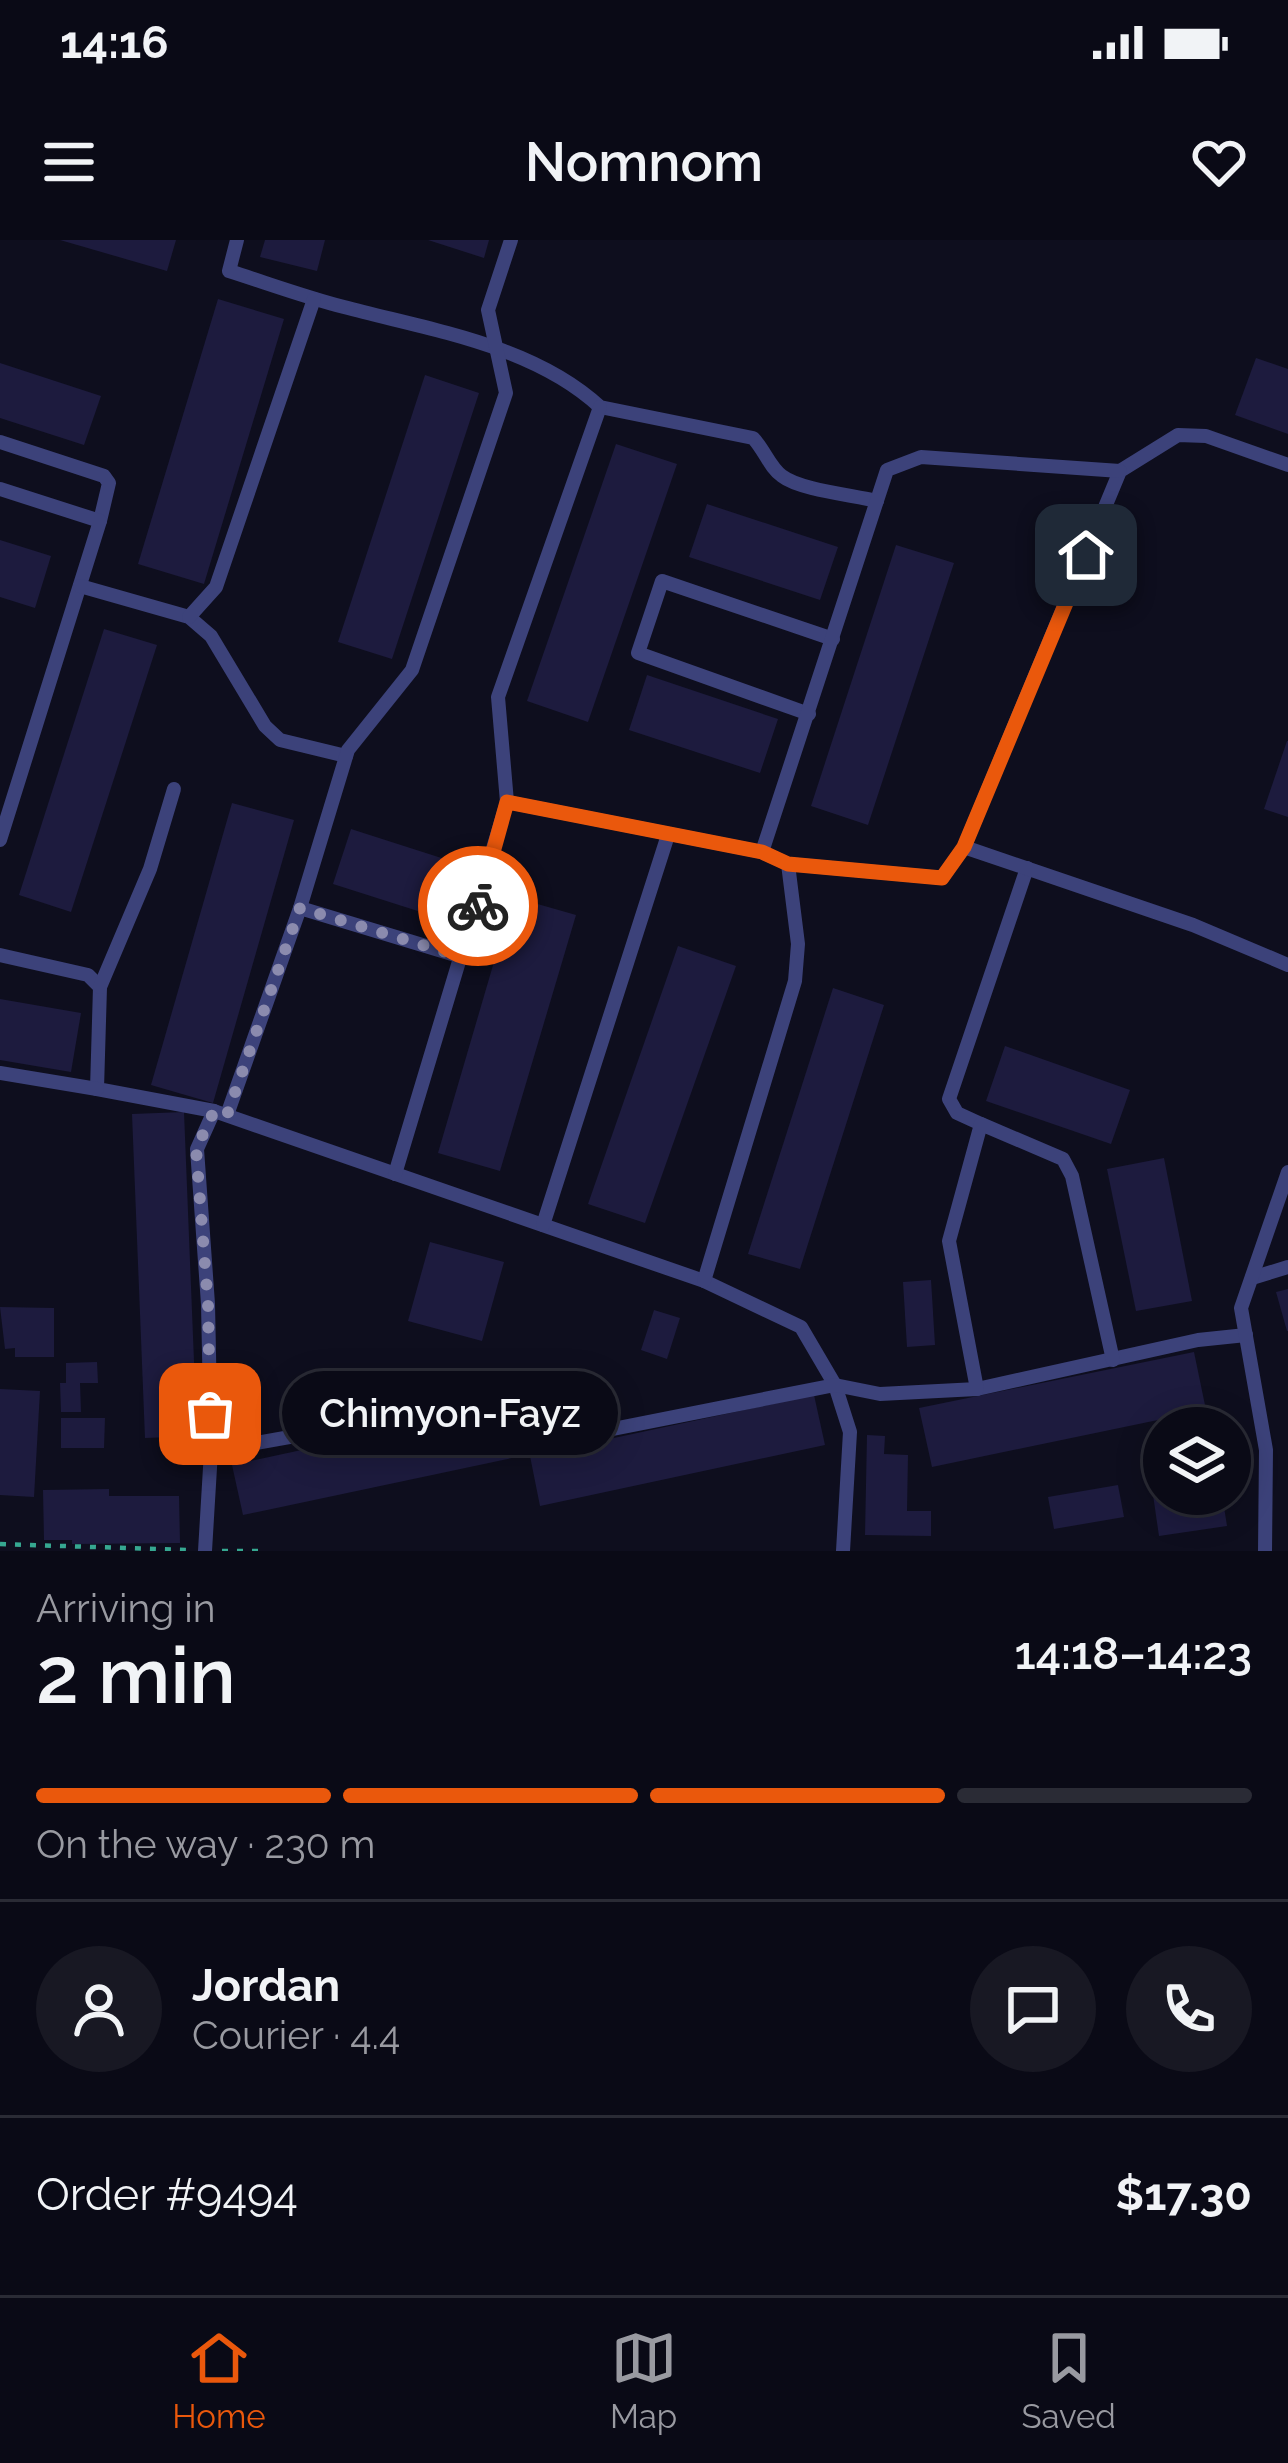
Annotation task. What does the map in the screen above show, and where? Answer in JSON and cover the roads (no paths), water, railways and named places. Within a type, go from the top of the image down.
[{"type":"lane","points":[[237,240],[229,271],[496,348],[582,390],[600,407],[753,438],[767,452],[777,474],[790,481],[878,501]]},
{"type":"lane","points":[[205,1551],[211,1451],[208,1304],[196,1149],[220,1113],[300,908],[346,756],[412,670],[506,393],[488,310],[512,240]]},
{"type":"lane","points":[[189,617],[216,587],[314,299]]},
{"type":"lane","points":[[395,1174],[507,802],[498,697],[600,407]]},
{"type":"lane","points":[[762,852],[887,470],[921,457],[1120,471],[1178,436],[1206,436],[1288,465]]},
{"type":"lane","points":[[0,442],[104,476],[109,483],[0,840]]},
{"type":"lane","points":[[507,802],[762,852],[788,864],[942,878],[964,847],[1120,471]]},
{"type":"lane","points":[[0,489],[100,520]]},
{"type":"lane","points":[[809,714],[638,653],[662,581],[833,639]]},
{"type":"lane","points":[[80,586],[189,617],[211,636],[265,726],[280,740],[346,756]]},
{"type":"lane","points":[[97,1089],[100,987],[149,869],[174,789]]},
{"type":"lane","points":[[543,1225],[668,835]]},
{"type":"lane","points":[[964,847],[1193,925],[1288,965]]},
{"type":"lane","points":[[704,1281],[795,981],[798,944],[788,864]]},
{"type":"lane","points":[[1027,868],[949,1099],[957,1113],[1063,1159],[1072,1176],[1113,1360]]},
{"type":"lane","points":[[300,908],[462,957]]},
{"type":"lane","points":[[0,956],[88,975],[100,987]]},
{"type":"lane","points":[[0,1073],[220,1113],[704,1281],[801,1327],[835,1384],[850,1432],[843,1551]]},
{"type":"lane","points":[[977,1389],[949,1241],[981,1124]]},
{"type":"lane","points":[[1265,1551],[1266,1450],[1241,1308],[1281,1212],[1288,1172]]},
{"type":"lane","points":[[1252,1277],[1288,1267]]},
{"type":"lane","points":[[211,1451],[532,1394],[542,1442],[835,1384],[880,1394],[977,1389],[1198,1340],[1246,1336]]},
{"type":"place","name":"Chimyon-Fayz","points":[[210,1414]]}]
